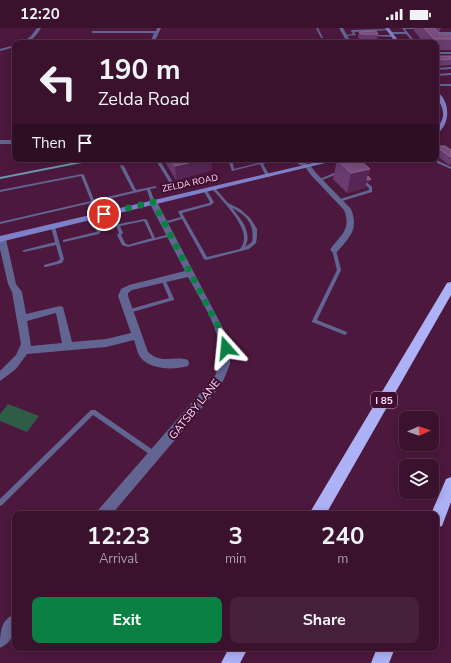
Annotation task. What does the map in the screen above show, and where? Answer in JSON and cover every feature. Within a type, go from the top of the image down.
[{"type":"highway","name":"I 85","points":[[319,511],[451,286]]},
{"type":"highway","points":[[439,513],[451,484]]},
{"type":"highway","points":[[230,663],[237,651]]},
{"type":"highway","points":[[380,663],[385,651]]},
{"type":"main road","points":[[439,96],[446,107],[448,116],[444,125],[439,129]]},
{"type":"main road","name":"ZELDA ROAD","points":[[1,239],[112,211],[268,176],[308,163]]},
{"type":"street","points":[[28,40],[34,37],[39,28]]},
{"type":"street","points":[[341,28],[349,40]]},
{"type":"street","points":[[93,32],[158,30],[154,40]]},
{"type":"street","points":[[2,49],[12,47]]},
{"type":"street","points":[[2,49],[11,53]]},
{"type":"street","points":[[0,142],[12,142]]},
{"type":"street","points":[[308,163],[319,180],[350,216],[351,226],[346,237],[334,250]]},
{"type":"street","name":"GATSBY LANE","points":[[107,511],[203,400],[219,379],[223,369],[226,348],[223,337],[153,202]]},
{"type":"street","points":[[0,376],[15,364],[26,344],[17,292],[12,284],[1,239]]},
{"type":"street","points":[[184,363],[153,362],[144,354],[123,296],[124,291],[129,288],[190,272]]},
{"type":"street","points":[[22,319],[60,309],[68,347]]},
{"type":"street","points":[[24,350],[106,343],[137,335]]},
{"type":"street","points":[[0,640],[12,625]]},
{"type":"lane","points":[[317,28],[322,38]]},
{"type":"lane","points":[[402,28],[420,28]]},
{"type":"lane","points":[[402,28],[412,40]]},
{"type":"lane","points":[[432,28],[437,33],[451,33]]},
{"type":"lane","points":[[346,36],[355,35],[352,30],[377,30],[406,33]]},
{"type":"lane","points":[[377,30],[380,35],[390,32]]},
{"type":"lane","points":[[370,36],[390,32]]},
{"type":"lane","points":[[346,36],[362,36]]},
{"type":"lane","points":[[439,53],[451,53]]},
{"type":"lane","points":[[439,68],[451,68]]},
{"type":"lane","points":[[439,75],[451,75]]},
{"type":"lane","points":[[439,77],[449,85]]},
{"type":"lane","points":[[159,162],[172,184]]},
{"type":"lane","points":[[231,162],[234,170],[265,162]]},
{"type":"lane","points":[[438,162],[451,168]]},
{"type":"lane","points":[[261,163],[268,176]]},
{"type":"lane","points":[[122,166],[135,192]]},
{"type":"lane","points":[[319,180],[345,171]]},
{"type":"lane","points":[[338,201],[369,192],[371,190],[371,188],[356,174]]},
{"type":"lane","points":[[0,191],[82,175],[93,202]]},
{"type":"lane","points":[[0,223],[155,187]]},
{"type":"lane","points":[[214,188],[227,204],[246,234],[246,242],[240,250]]},
{"type":"lane","points":[[148,189],[153,202]]},
{"type":"lane","points":[[205,190],[213,201],[210,204],[180,212],[206,259],[248,248],[254,243],[255,235],[253,224],[244,213],[227,204]]},
{"type":"lane","points":[[112,211],[128,243],[127,245]]},
{"type":"lane","points":[[64,241],[98,232],[99,230],[95,216]]},
{"type":"lane","points":[[164,223],[183,218]]},
{"type":"lane","points":[[118,225],[145,220],[154,239]]},
{"type":"lane","points":[[46,266],[60,262],[62,259],[53,227]]},
{"type":"lane","points":[[124,236],[119,235],[123,244],[127,245],[170,235]]},
{"type":"lane","points":[[24,251],[57,243]]},
{"type":"lane","points":[[334,250],[340,270],[314,321],[345,333]]},
{"type":"lane","points":[[129,311],[172,299],[164,279]]},
{"type":"lane","points":[[0,503],[93,412],[155,455]]},
{"type":"green space","points":[[8,404],[39,416],[27,432],[0,421],[0,414]]},
{"type":"building","points":[[424,28],[434,28],[440,34],[451,34],[451,39],[434,39]]},
{"type":"building","points":[[376,31],[378,34],[361,34],[359,32]]},
{"type":"building","points":[[439,56],[451,56],[451,59],[439,60]]},
{"type":"building","points":[[439,146],[445,146],[451,150],[451,157],[439,149]]},
{"type":"building","points":[[172,162],[192,162],[175,166]]},
{"type":"building","points":[[339,162],[362,162],[370,169],[351,173]]},
{"type":"waterway","points":[[0,178],[82,162]]},
{"type":"route","points":[[104,214],[153,202],[218,326],[226,348]]}]
